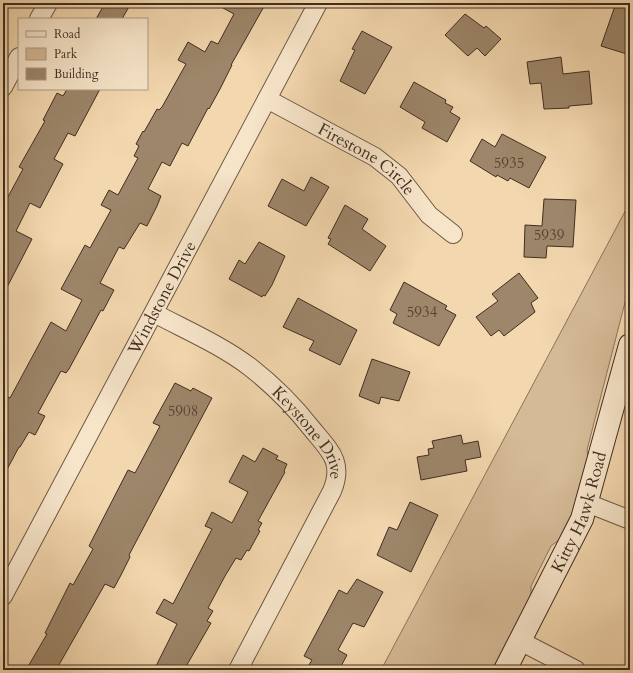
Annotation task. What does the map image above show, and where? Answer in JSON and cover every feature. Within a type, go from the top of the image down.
[{"type":"street","points":[[40,18],[48,3]]},
{"type":"street","name":"Windstone Drive","points":[[4,594],[318,3]]},
{"type":"street","points":[[3,87],[18,59]]},
{"type":"street","name":"Firestone Circle","points":[[267,99],[375,157],[399,176],[429,215],[453,234]]},
{"type":"street","name":"Keystone Drive","points":[[154,313],[231,355],[266,380],[283,396],[330,451],[338,470],[332,491],[238,670]]},
{"type":"street","name":"Kitty Hawk Road","points":[[505,670],[582,519],[630,345]]},
{"type":"street","points":[[587,503],[630,520]]},
{"type":"street","points":[[520,641],[576,670]]},
{"type":"green space","points":[[630,202],[630,283],[587,450],[589,461],[574,509],[560,539],[551,546],[531,586],[531,597],[492,670],[381,670]]},
{"type":"building","points":[[105,3],[131,3],[123,18],[97,18]]},
{"type":"building","points":[[214,3],[266,3],[188,146],[182,143],[170,166],[162,162],[148,189],[161,196],[147,226],[140,223],[124,249],[119,247],[100,283],[114,290],[103,311],[101,310],[69,369],[66,373],[61,371],[38,413],[45,416],[35,435],[29,432],[3,477],[3,395],[10,398],[51,322],[66,331],[82,300],[61,289],[85,245],[90,248],[111,210],[101,205],[109,190],[118,195],[138,158],[134,156],[139,146],[136,144],[157,109],[159,110],[162,107],[186,64],[178,60],[188,42],[205,52],[211,41],[218,44],[234,14]]},
{"type":"building","points":[[616,3],[630,3],[630,55],[601,46]]},
{"type":"building","points":[[465,14],[484,28],[486,26],[501,39],[485,56],[477,48],[468,56],[445,35]]},
{"type":"building","points":[[362,31],[392,47],[365,94],[340,81],[355,50],[352,49]]},
{"type":"building","points":[[561,57],[563,74],[589,71],[592,104],[569,106],[569,108],[544,109],[541,83],[530,84],[527,62]]},
{"type":"building","points":[[414,82],[446,100],[445,103],[453,107],[450,112],[460,118],[447,142],[422,128],[425,122],[400,107]]},
{"type":"building","points":[[66,90],[99,90],[75,136],[68,133],[54,159],[63,164],[40,208],[30,203],[16,231],[32,239],[3,295],[3,206],[23,169],[19,167],[45,121],[43,120],[57,93],[63,96]]},
{"type":"building","points":[[502,134],[546,157],[529,188],[510,178],[508,181],[497,175],[496,177],[470,161],[482,139],[495,147]]},
{"type":"building","points":[[311,177],[329,187],[306,226],[268,206],[282,179],[304,191]]},
{"type":"building","points":[[544,199],[576,200],[573,247],[547,246],[546,258],[524,257],[525,225],[542,226]]},
{"type":"building","points":[[345,205],[368,219],[362,229],[386,246],[370,271],[328,244],[331,239],[328,238]]},
{"type":"building","points":[[259,242],[285,256],[272,285],[265,296],[263,295],[262,297],[229,279],[239,260],[245,264]]},
{"type":"building","points":[[519,273],[538,298],[531,303],[535,312],[504,336],[499,330],[491,336],[476,317],[498,301],[492,294]]},
{"type":"building","points":[[404,282],[447,306],[445,309],[456,315],[439,346],[393,323],[397,314],[390,310]]},
{"type":"building","points":[[298,298],[357,330],[340,365],[309,350],[314,341],[283,327]]},
{"type":"building","points":[[372,359],[410,372],[399,401],[381,397],[379,404],[359,396]]},
{"type":"building","points":[[175,383],[191,391],[193,388],[212,398],[129,555],[130,557],[121,575],[114,588],[105,584],[56,670],[26,670],[47,634],[45,633],[70,583],[73,585],[93,549],[89,546],[128,470],[135,473],[160,426],[153,423]]},
{"type":"building","points":[[461,435],[463,444],[478,441],[481,457],[465,460],[467,471],[421,480],[417,457],[429,455],[428,449],[434,448],[432,441]]},
{"type":"building","points":[[263,448],[278,456],[276,459],[287,464],[284,471],[285,472],[258,521],[262,523],[258,530],[260,531],[249,551],[247,550],[241,560],[236,558],[225,576],[208,608],[213,611],[207,621],[211,623],[184,670],[154,670],[177,624],[156,613],[164,599],[173,604],[212,529],[205,526],[212,512],[232,523],[248,492],[229,482],[243,455],[255,462]]},
{"type":"building","points":[[410,502],[438,515],[411,572],[377,555],[389,527],[397,530]]},
{"type":"building","points":[[357,579],[383,592],[364,627],[353,623],[338,650],[347,655],[339,670],[306,670],[312,660],[304,656],[339,590],[347,594]]}]
